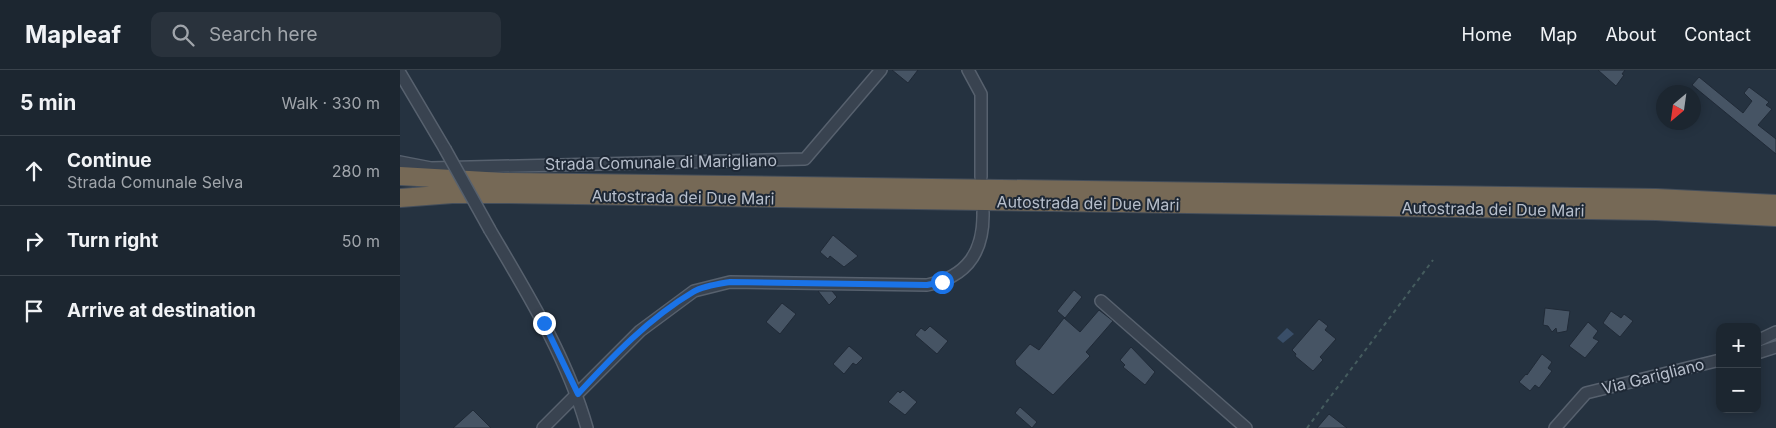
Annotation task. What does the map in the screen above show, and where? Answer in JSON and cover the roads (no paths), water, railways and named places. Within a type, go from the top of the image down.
[{"type":"highway","name":"Autostrada dei Due Mari","points":[[400,176],[503,182],[1646,198],[1776,204]]},
{"type":"highway","name":"Autostrada dei Due Mari","points":[[400,198],[452,194],[514,194],[1656,211],[1776,217]]},
{"type":"street","name":"Strada Comunale di Marigliano","points":[[400,162],[431,168],[805,159],[881,70]]},
{"type":"street","points":[[968,70],[981,94],[981,177]]},
{"type":"street","points":[[400,73],[544,323],[578,394],[587,428]]},
{"type":"street","points":[[543,428],[640,331],[694,291],[730,282],[927,285],[942,282],[966,268],[976,252],[981,235],[982,212]]},
{"type":"street","points":[[1101,301],[1246,428]]},
{"type":"street","points":[[1761,339],[1776,332]]},
{"type":"street","points":[[1761,352],[1776,347]]},
{"type":"street","name":"Via Garigliano","points":[[1555,428],[1586,393],[1716,360]]},
{"type":"water","points":[[1287,328],[1294,334],[1283,343],[1277,338]]}]
